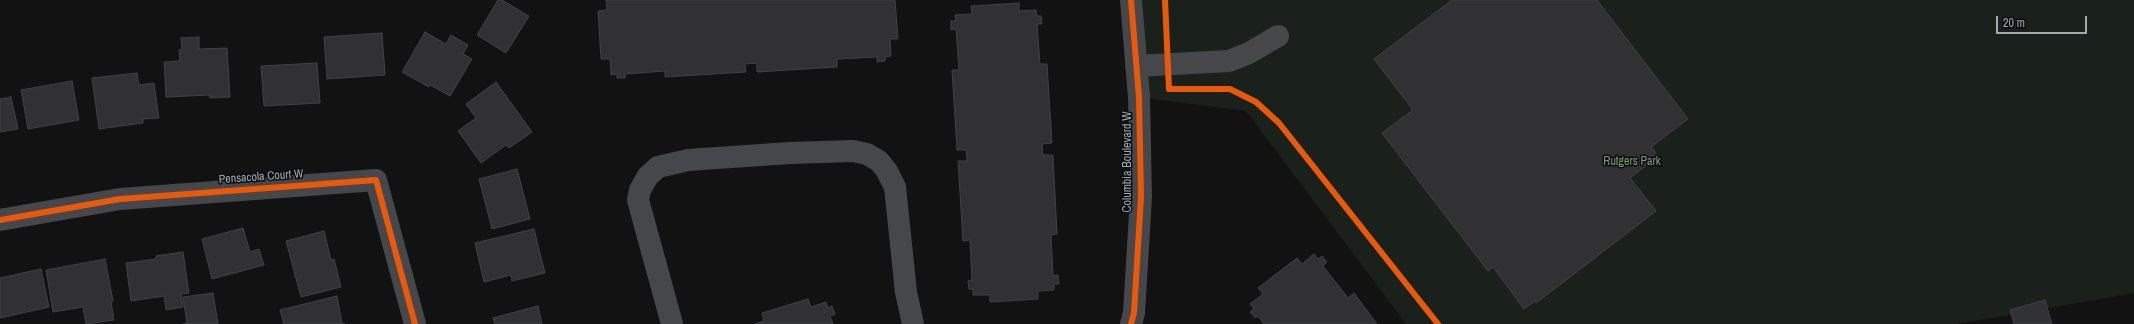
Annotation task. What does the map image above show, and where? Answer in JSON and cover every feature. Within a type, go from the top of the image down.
[{"type":"street","name":"Columbia Boulevard W","points":[[1131,0],[1136,66],[1141,197],[1136,320]]},
{"type":"street","points":[[1136,66],[1229,61],[1249,53],[1278,36]]},
{"type":"street","points":[[672,324],[638,200],[640,190],[648,176],[658,167],[688,160],[853,151],[867,154],[879,161],[887,171],[895,187],[906,292],[913,324]]},
{"type":"street","name":"Pensacola Court W","points":[[0,220],[120,199],[376,180],[415,324]]},
{"type":"green space","name":"Rutgers Park","points":[[1131,0],[2134,0],[2134,293],[1957,324],[1406,324],[1246,111],[1139,97]]},
{"type":"building","points":[[498,0],[502,0],[529,16],[506,53],[477,35]]},
{"type":"building","points":[[606,0],[895,0],[898,39],[890,39],[891,56],[885,57],[885,61],[877,62],[877,57],[837,59],[837,67],[757,72],[757,63],[745,64],[746,72],[665,77],[665,71],[625,74],[625,78],[617,78],[617,74],[611,75],[610,59],[601,59],[598,11],[607,10]]},
{"type":"building","points":[[1452,0],[1597,0],[1688,119],[1651,147],[1658,156],[1630,178],[1656,211],[1536,303],[1535,301],[1524,309],[1493,267],[1488,271],[1382,133],[1413,110],[1374,59]]},
{"type":"building","points":[[1019,3],[1019,11],[1036,10],[1037,16],[1041,16],[1042,24],[1037,24],[1040,64],[1047,64],[1052,143],[1042,144],[1043,155],[1053,155],[1057,234],[1051,235],[1053,276],[1058,275],[1059,284],[1054,284],[1054,290],[1038,291],[1038,299],[990,302],[990,295],[973,295],[973,289],[969,289],[968,281],[972,280],[970,240],[963,241],[958,161],[967,161],[966,150],[957,150],[952,70],[959,70],[956,29],[951,30],[951,21],[956,21],[955,15],[972,14],[971,6]]},
{"type":"building","points":[[425,32],[446,44],[451,35],[468,45],[463,54],[472,59],[450,96],[430,85],[429,87],[402,72]]},
{"type":"building","points":[[382,33],[385,75],[327,79],[324,37]]},
{"type":"building","points":[[199,37],[199,49],[227,48],[230,97],[210,98],[209,95],[166,97],[164,62],[180,61],[179,50],[182,49],[181,38]]},
{"type":"building","points":[[317,63],[320,103],[264,106],[261,66]]},
{"type":"building","points":[[137,73],[139,85],[154,83],[159,118],[143,119],[143,123],[99,129],[92,78]]},
{"type":"building","points":[[72,81],[79,120],[28,129],[21,90]]},
{"type":"building","points":[[496,82],[532,132],[509,148],[506,145],[481,163],[458,131],[476,118],[466,104]]},
{"type":"building","points":[[11,97],[18,129],[0,132],[0,99]]},
{"type":"building","points":[[517,169],[530,219],[492,229],[479,179]]},
{"type":"building","points":[[243,228],[250,252],[259,249],[264,265],[212,279],[202,239]]},
{"type":"building","points":[[534,229],[545,273],[512,281],[511,275],[484,282],[475,243]]},
{"type":"building","points":[[324,231],[331,260],[334,259],[341,287],[301,297],[286,241]]},
{"type":"building","points":[[183,252],[189,293],[181,294],[183,307],[166,310],[164,296],[131,301],[126,263],[156,259],[156,256]]},
{"type":"building","points":[[1314,254],[1318,259],[1322,256],[1327,262],[1323,266],[1348,298],[1354,293],[1377,324],[1264,324],[1258,316],[1255,318],[1250,312],[1254,309],[1250,304],[1263,294],[1258,288],[1297,258],[1302,264]]},
{"type":"building","points":[[105,259],[113,301],[111,302],[114,320],[86,324],[83,307],[53,312],[46,270]]},
{"type":"building","points":[[41,269],[49,307],[0,318],[0,278]]},
{"type":"building","points":[[213,293],[218,324],[183,324],[187,323],[183,297]]},
{"type":"building","points":[[337,296],[342,323],[345,324],[284,324],[280,310]]},
{"type":"building","points":[[808,299],[811,307],[826,302],[828,308],[832,306],[835,314],[830,316],[833,324],[755,324],[764,321],[762,313]]},
{"type":"building","points":[[2045,300],[2052,324],[2014,324],[2010,310]]},
{"type":"building","points":[[538,306],[542,324],[495,324],[493,318]]},
{"type":"cycle path","points":[[1131,0],[1139,97],[1141,197],[1134,313],[1131,324]]},
{"type":"cycle path","points":[[1165,0],[1169,89],[1230,89],[1256,102],[1279,123],[1438,324]]},
{"type":"cycle path","points":[[0,220],[120,199],[376,180],[415,324]]}]
